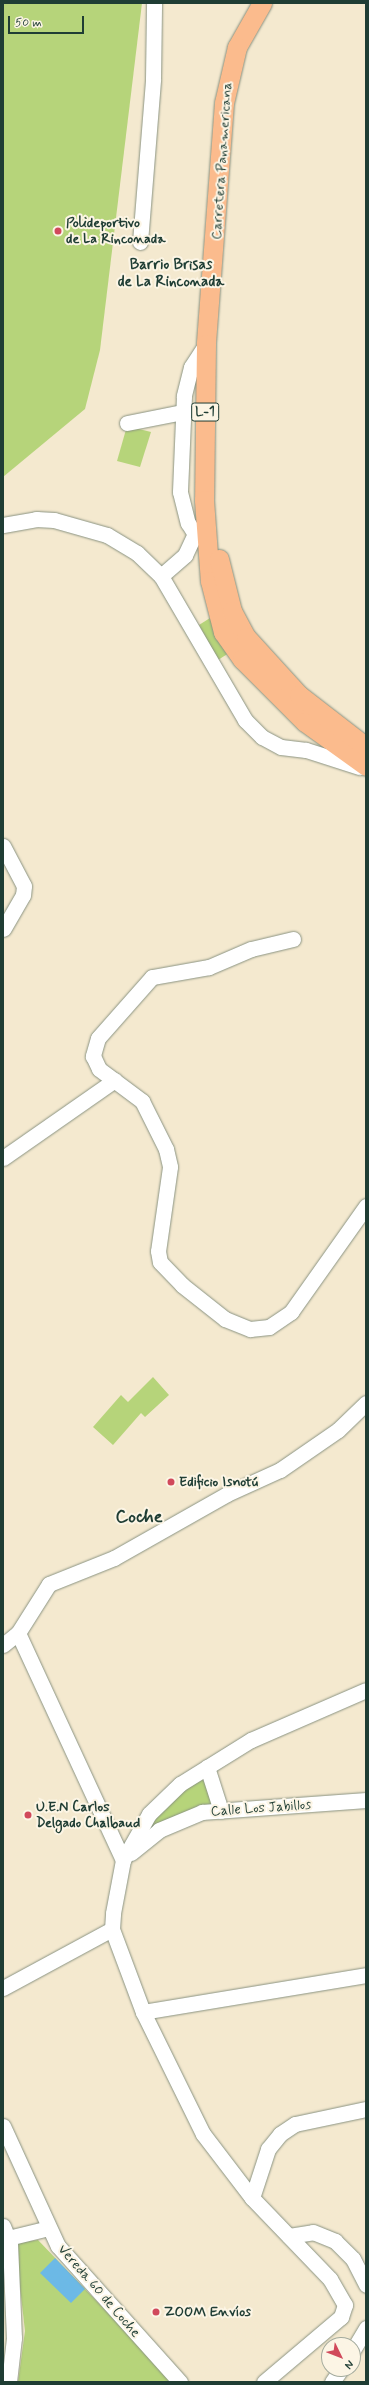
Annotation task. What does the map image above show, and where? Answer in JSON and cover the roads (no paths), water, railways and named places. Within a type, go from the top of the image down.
[{"type":"main road","name":"Carretera Panamericana","points":[[262,3],[245,28],[226,83],[206,344],[201,537],[213,599],[230,644],[285,704],[366,766]]},
{"type":"main road","name":"Carretera Panamericana","points":[[276,3],[245,55],[235,108],[229,225],[217,340],[217,547],[229,604],[246,637],[299,695],[366,747]]},
{"type":"street","points":[[140,242],[153,79],[154,3]]},
{"type":"street","points":[[160,576],[185,555],[201,537],[188,523],[180,492],[182,412],[191,367],[206,344]]},
{"type":"street","points":[[127,423],[182,412]]},
{"type":"street","points":[[3,525],[31,519],[54,520],[108,535],[137,553],[160,576],[245,720],[262,737],[281,747],[306,750],[366,771]]},
{"type":"street","points":[[3,846],[24,886],[23,895],[3,930]]},
{"type":"street","points":[[293,939],[251,949],[209,967],[160,974],[144,983],[95,1045],[95,1063],[142,1101],[166,1149],[170,1166],[158,1251],[160,1262],[173,1276],[224,1319],[256,1328],[269,1327],[291,1312],[366,1206]]},
{"type":"street","points":[[3,1158],[115,1080]]},
{"type":"street","points":[[3,1645],[18,1633],[49,1584],[114,1558],[227,1494],[280,1470],[338,1430],[366,1402]]},
{"type":"street","points":[[18,1633],[122,1860]]},
{"type":"street","points":[[264,2382],[277,2374],[344,2310],[336,2287],[252,2198],[203,2134],[143,2012],[112,1929],[122,1860],[149,1814],[180,1784],[251,1740],[366,1690]]},
{"type":"street","points":[[207,1767],[221,1811]]},
{"type":"street","name":"Calle Los Jabillos","points":[[122,1860],[159,1830],[202,1812],[366,1800]]},
{"type":"street","points":[[3,1988],[112,1929]]},
{"type":"street","points":[[143,2012],[366,1975]]},
{"type":"street","points":[[252,2198],[268,2149],[280,2134],[294,2124],[366,2110]]},
{"type":"street","name":"Vereda 60 de Coche","points":[[3,2126],[58,2246],[180,2382]]},
{"type":"street","points":[[9,2382],[14,2338],[5,2232],[49,2228]]},
{"type":"street","points":[[289,2236],[313,2232],[335,2241],[353,2259],[366,2285]]},
{"type":"street","points":[[361,2337],[366,2328]]},
{"type":"water","points":[[55,2258],[85,2289],[71,2303],[40,2273]]},
{"type":"place","name":"Polideportivo de La Rinconada","points":[[58,231]]},
{"type":"place","name":"Edificio Isnotú","points":[[171,1482]]},
{"type":"place","name":"U.E.N Carlos Delgado Chalbaud","points":[[28,1815]]},
{"type":"place","name":"ZOOM Envíos","points":[[156,2312]]},
{"type":"district","name":"Barrio Brisas de La Rinconada","points":[[171,274]]},
{"type":"district","name":"Coche","points":[[139,1517]]}]
